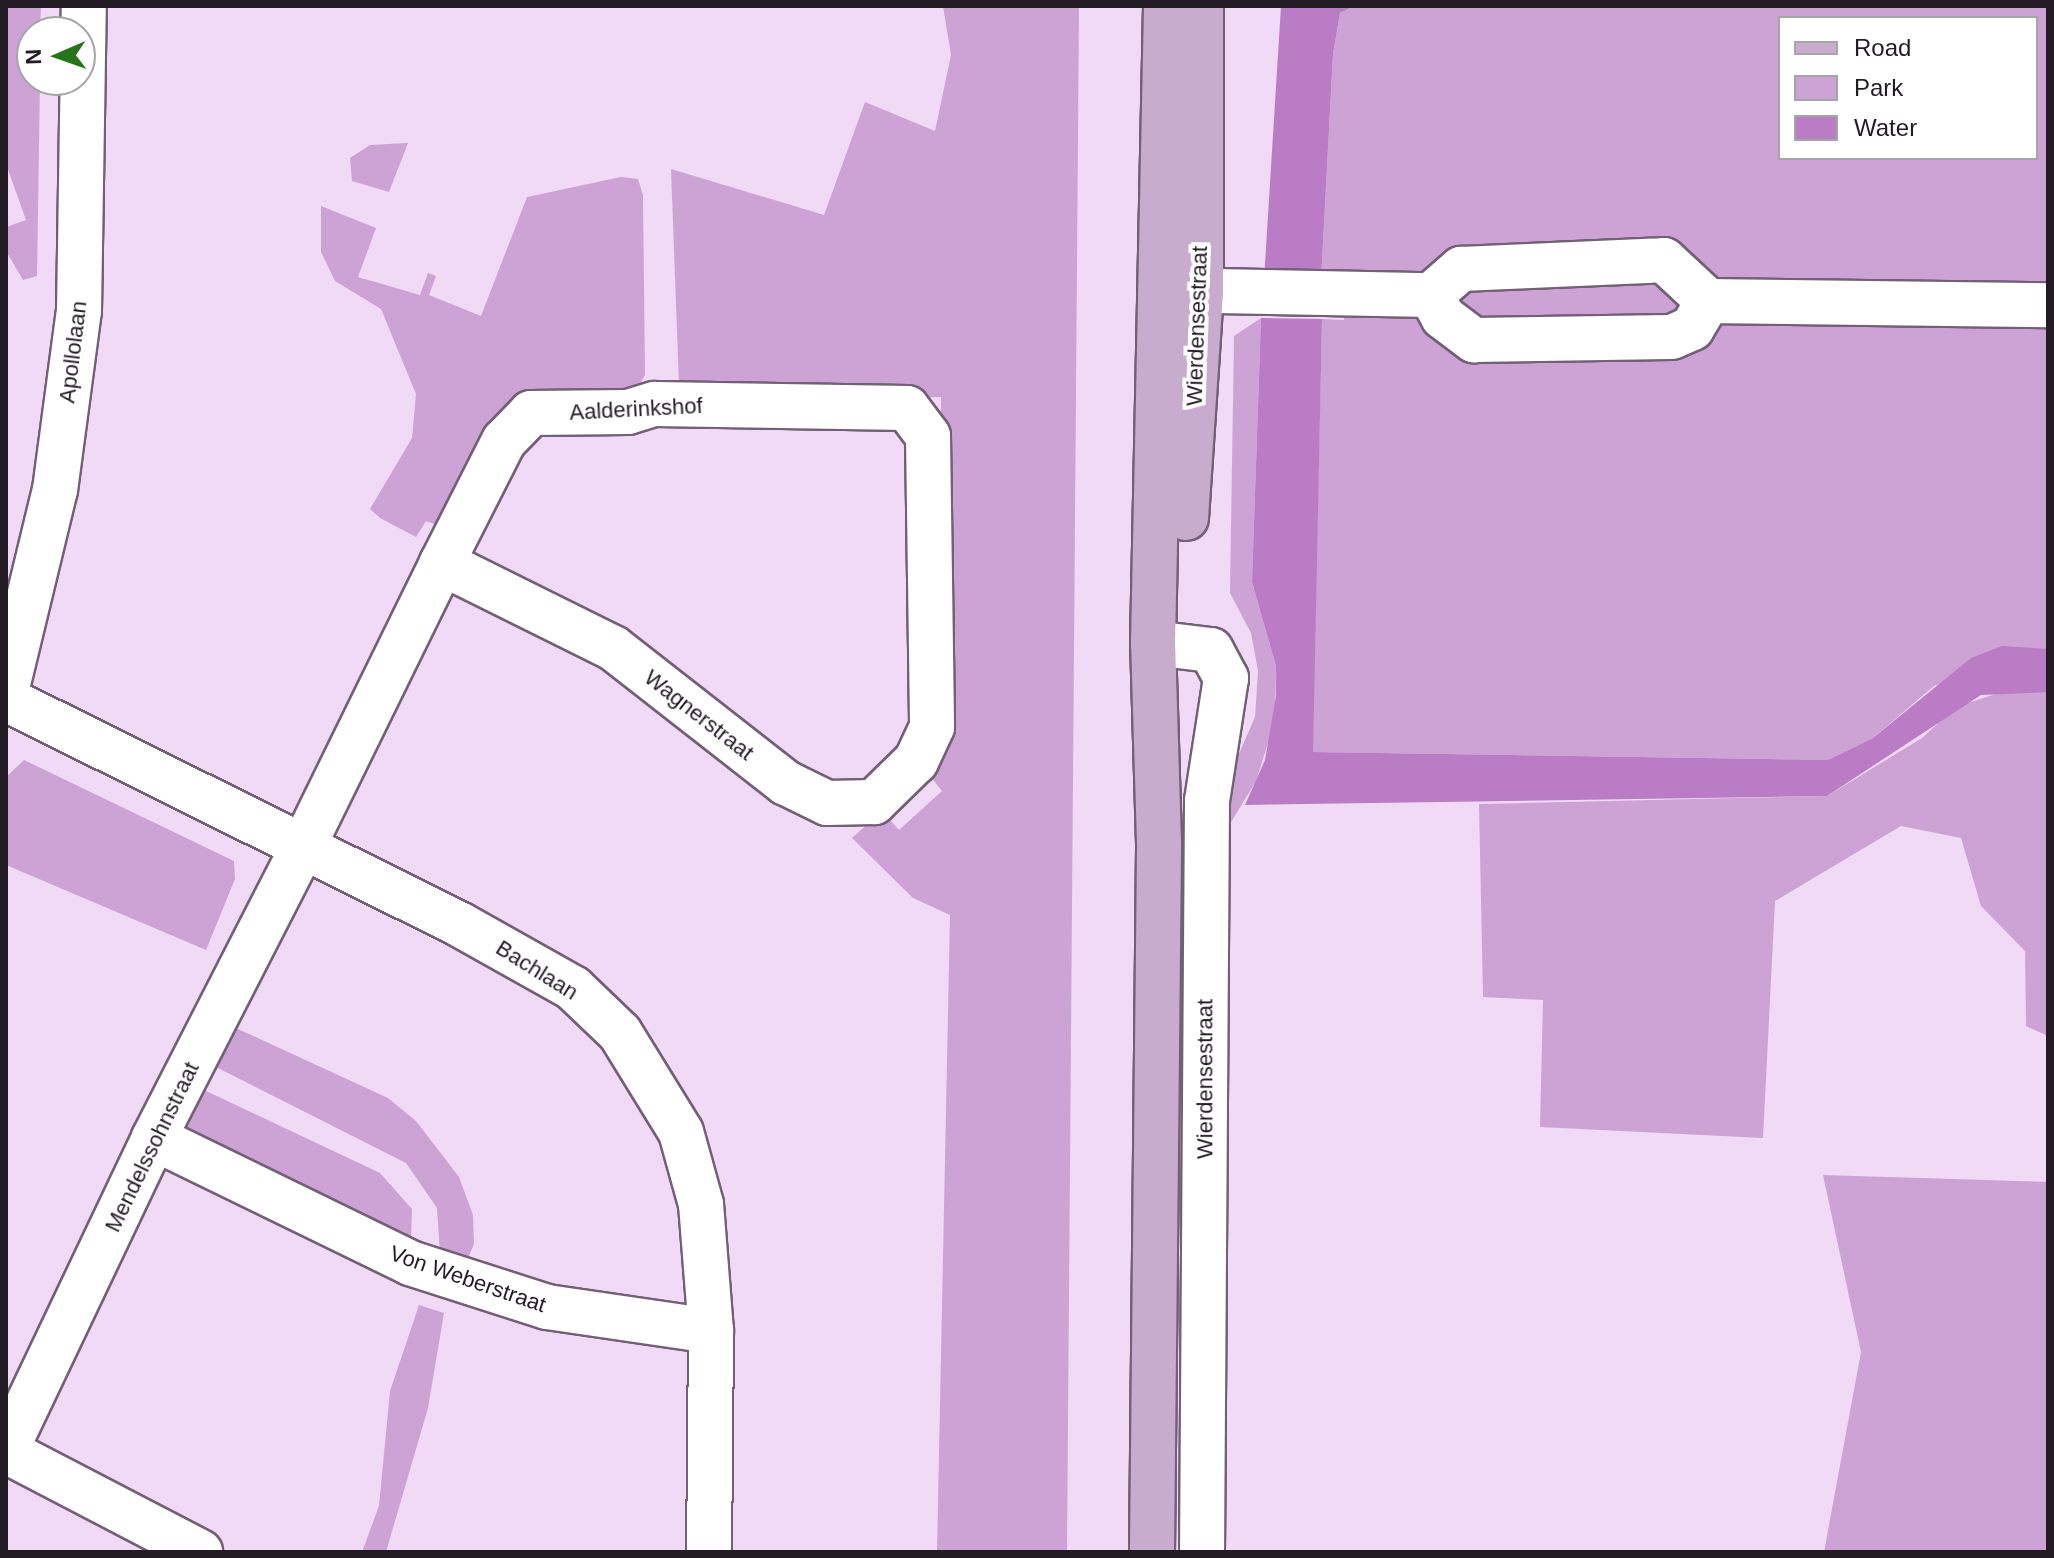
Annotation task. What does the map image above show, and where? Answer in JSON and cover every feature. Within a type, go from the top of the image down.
[{"type":"main road","name":"Wierdensestraat","points":[[1166,6],[1182,291]]},
{"type":"main road","name":"Wierdensestraat","points":[[1152,1552],[1164,645],[1182,291],[1201,6]]},
{"type":"street","name":"Apollolaan","points":[[6,692],[55,490],[79,311],[84,6]]},
{"type":"street","points":[[1182,291],[1431,295],[1461,269],[1664,260],[1708,301],[2048,305]]},
{"type":"street","points":[[1431,295],[1443,317],[1474,340],[1672,337],[1692,328],[1708,301]]},
{"type":"street","name":"Aalderinkshof","points":[[303,847],[504,441],[531,413],[628,412],[655,404],[907,408],[928,436],[932,727]]},
{"type":"street","name":"Wagnerstraat","points":[[442,563],[613,648],[786,783],[827,803],[874,802],[916,761],[932,727]]},
{"type":"street","name":"Wierdensestraat","points":[[1164,645],[1211,650],[1223,661],[1226,698],[1207,801],[1202,1552]]},
{"type":"street","name":"Bachlaan","points":[[6,699],[303,847],[573,988],[620,1033],[681,1132],[701,1204],[711,1331],[709,1552]]},
{"type":"street","name":"Mendelssohnstraat","points":[[6,1450],[154,1138],[303,847]]},
{"type":"street","name":"Von Weberstraat","points":[[154,1138],[410,1263],[547,1307],[711,1331]]},
{"type":"street","points":[[6,1450],[200,1552]]},
{"type":"green space","points":[[6,6],[41,6],[41,16],[16,16],[16,96],[40,96],[37,276],[23,280],[6,251],[6,227],[26,220],[6,164]]},
{"type":"green space","points":[[943,6],[1079,6],[1067,1552],[937,1552],[950,915],[913,898],[852,838],[882,811],[899,830],[942,791],[926,771],[944,734],[941,397],[690,399],[679,385],[671,169],[824,215],[865,102],[935,131],[951,55]]},
{"type":"green space","points":[[1354,6],[2048,6],[2048,649],[1934,686],[1873,738],[1828,760],[1312,752],[1322,319],[1344,320],[1344,279],[1321,280],[1333,54],[1340,13]]},
{"type":"green space","points":[[408,143],[389,192],[352,181],[350,158],[370,145]]},
{"type":"green space","points":[[621,177],[638,179],[643,195],[645,375],[638,387],[626,399],[565,400],[440,526],[426,521],[416,537],[380,518],[370,509],[412,438],[416,394],[381,309],[335,281],[321,252],[321,206],[376,228],[358,277],[420,295],[428,273],[436,276],[429,295],[481,316],[527,197]]},
{"type":"green space","points":[[1261,318],[1252,582],[1276,666],[1275,721],[1256,781],[1227,829],[1231,772],[1255,717],[1258,671],[1251,633],[1230,593],[1234,336]]},
{"type":"green space","points":[[2010,689],[2048,692],[2048,1036],[2026,1026],[2025,951],[1981,906],[1961,838],[1901,826],[1775,901],[1763,1138],[1540,1127],[1543,1000],[1483,997],[1479,804],[1827,796],[1922,738],[1956,707]]},
{"type":"green space","points":[[24,760],[234,861],[235,879],[206,950],[6,865],[6,777]]},
{"type":"green space","points":[[225,1023],[388,1098],[416,1121],[459,1177],[473,1215],[474,1244],[463,1270],[440,1253],[437,1208],[406,1163],[218,1068],[210,1057]]},
{"type":"green space","points":[[204,1090],[380,1173],[412,1209],[411,1239],[177,1131],[193,1095]]},
{"type":"green space","points":[[1823,1175],[2048,1182],[2048,1552],[1824,1552],[1861,1352]]},
{"type":"green space","points":[[419,1305],[444,1313],[428,1408],[386,1552],[362,1552],[379,1506],[390,1391]]},
{"type":"water","points":[[1281,6],[1354,6],[1340,13],[1333,54],[1321,280],[1264,280]]},
{"type":"water","points":[[1261,318],[1322,319],[1313,752],[1828,760],[1873,738],[1971,658],[2002,646],[2048,649],[2048,692],[1981,695],[1827,796],[1245,805],[1265,760],[1276,696],[1276,666],[1252,582]]}]
